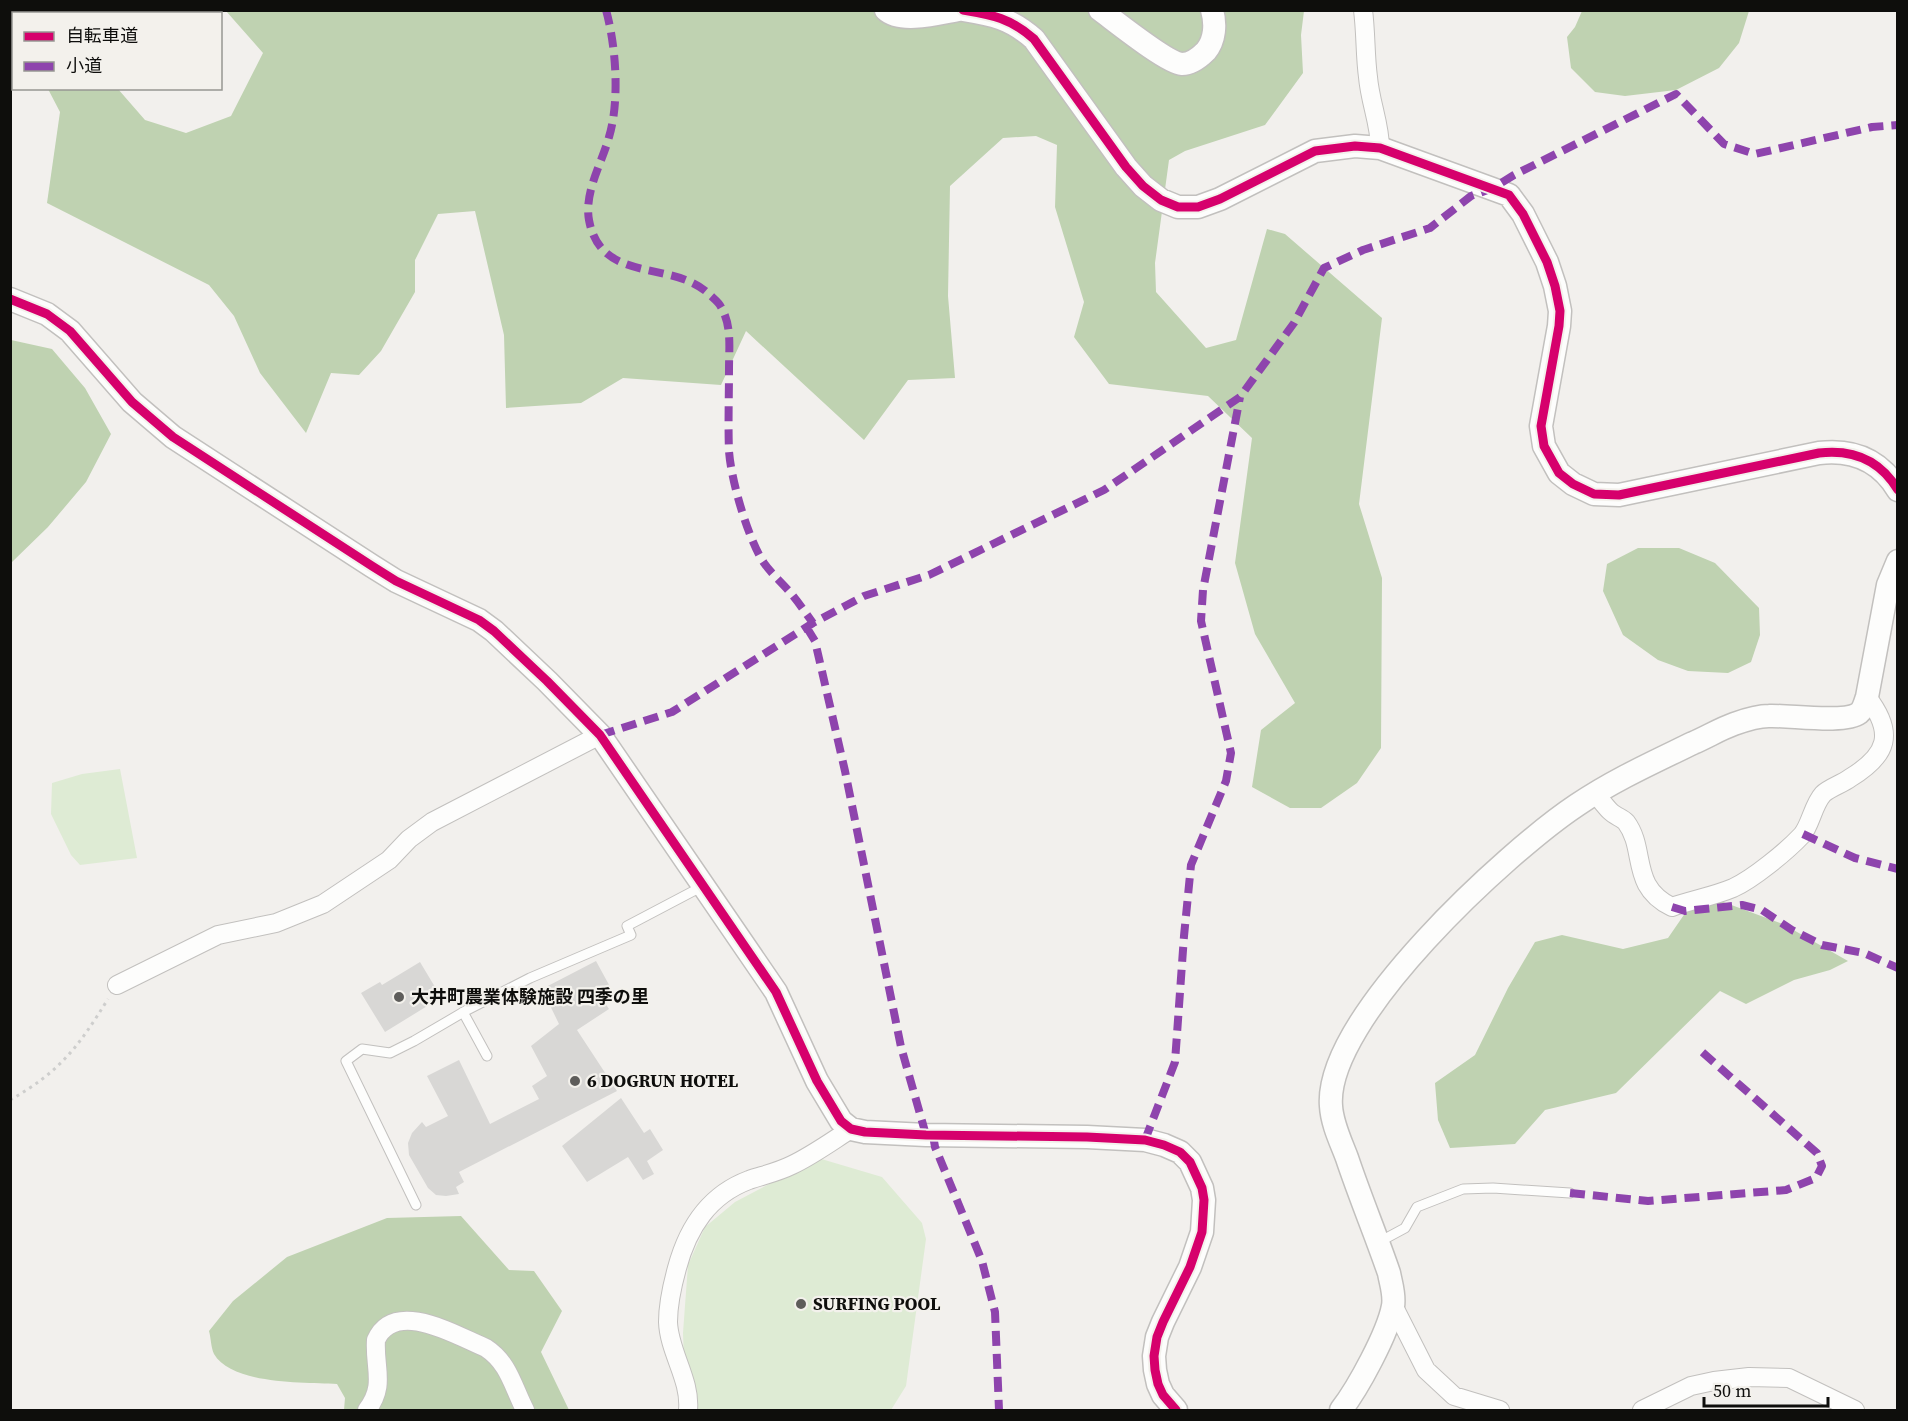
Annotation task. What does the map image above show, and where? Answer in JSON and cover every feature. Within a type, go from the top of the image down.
[{"type":"street","points":[[886,10],[891,14],[910,17],[961,10],[1004,18],[1020,27],[1034,39],[1126,167],[1143,186],[1161,200],[1178,207],[1198,207],[1220,199],[1316,151],[1355,146],[1380,148],[1509,195],[1523,214],[1547,262],[1560,311],[1557,340],[1543,407],[1541,436],[1559,473],[1573,484],[1594,494],[1619,495],[1835,451],[1867,459],[1888,476],[1898,490]]},
{"type":"street","points":[[1100,10],[1167,58],[1182,64],[1198,59],[1209,48],[1215,33],[1212,10]]},
{"type":"street","points":[[1363,10],[1368,78],[1380,130],[1380,148]]},
{"type":"street","points":[[10,299],[46,314],[70,331],[132,402],[173,437],[372,567],[478,620],[494,631],[548,681],[600,735],[776,992],[817,1081],[841,1121],[851,1129],[865,1132],[926,1135],[1145,1140],[1180,1152],[1190,1162],[1197,1175],[1204,1200],[1202,1232],[1197,1251],[1163,1322],[1157,1337],[1154,1356],[1158,1384],[1163,1395],[1176,1410]]},
{"type":"street","points":[[1341,1410],[1366,1372],[1393,1305],[1393,1289],[1379,1242],[1351,1170],[1331,1107],[1332,1085],[1343,1055],[1365,1017],[1434,929],[1549,825],[1595,793],[1648,764],[1734,724],[1768,716],[1832,718],[1851,717],[1861,712],[1867,697],[1888,585],[1898,561]]},
{"type":"street","points":[[1595,793],[1611,812],[1625,821],[1631,833],[1645,883],[1665,903],[1672,907],[1734,887],[1759,872],[1803,834],[1822,795],[1874,762],[1884,740],[1884,727],[1877,710],[1867,697]]},
{"type":"street","points":[[117,985],[218,935],[276,923],[322,904],[389,860],[432,822],[600,735]]},
{"type":"street","points":[[688,1410],[687,1396],[669,1334],[668,1320],[670,1293],[690,1232],[706,1207],[731,1188],[792,1165],[851,1129]]},
{"type":"street","points":[[1393,1305],[1426,1370],[1454,1396],[1500,1410]]},
{"type":"street","points":[[367,1410],[378,1388],[379,1376],[375,1346],[379,1334],[392,1324],[412,1320],[478,1344],[494,1353],[505,1366],[525,1410]]},
{"type":"street","points":[[1642,1410],[1691,1386],[1714,1380],[1749,1377],[1789,1378],[1855,1410]]},
{"type":"lane","points":[[416,1205],[346,1061],[362,1049],[390,1053],[530,978],[631,935],[627,926],[703,886]]},
{"type":"lane","points":[[463,1012],[487,1056]]},
{"type":"lane","points":[[1379,1242],[1406,1228],[1417,1207],[1463,1189],[1493,1188],[1570,1193]]},
{"type":"path","points":[[10,1100],[38,1084],[71,1053],[117,985]]},
{"type":"green space","points":[[1582,10],[1749,11],[1739,43],[1719,68],[1676,90],[1625,96],[1595,92],[1571,68],[1567,37],[1575,27]]},
{"type":"green space","points":[[226,11],[1304,11],[1301,35],[1303,73],[1265,125],[1185,151],[1169,160],[1155,263],[1156,292],[1206,348],[1236,340],[1267,229],[1285,234],[1382,318],[1359,504],[1382,578],[1381,748],[1357,783],[1321,808],[1290,808],[1252,787],[1261,730],[1295,703],[1255,634],[1235,563],[1252,438],[1208,396],[1109,384],[1074,337],[1084,302],[1055,207],[1057,145],[1036,136],[1003,138],[950,186],[948,296],[955,378],[908,380],[864,440],[746,331],[721,385],[623,378],[581,403],[506,408],[504,335],[475,211],[438,214],[415,260],[415,292],[381,351],[359,375],[331,373],[306,433],[260,373],[234,316],[209,285],[47,203],[60,112],[49,90],[119,90],[145,120],[186,133],[231,116],[263,53]]},
{"type":"green space","points":[[11,340],[52,349],[85,388],[111,434],[86,482],[48,527],[11,563]]},
{"type":"green space","points":[[1638,548],[1679,548],[1715,563],[1759,608],[1760,635],[1751,662],[1728,673],[1688,671],[1658,660],[1623,635],[1603,591],[1607,564]]},
{"type":"green space","points":[[120,769],[137,858],[80,865],[71,855],[51,814],[52,783],[82,774]]},
{"type":"green space","points":[[1699,893],[1783,924],[1848,961],[1830,970],[1794,980],[1746,1004],[1720,991],[1616,1093],[1545,1110],[1515,1144],[1450,1148],[1438,1120],[1435,1083],[1475,1055],[1508,988],[1535,942],[1562,935],[1623,949],[1668,938]]},
{"type":"green space","name":"SURFING POOL","points":[[818,1158],[882,1177],[922,1223],[926,1239],[906,1386],[891,1410],[694,1410],[684,1362],[683,1333],[688,1265],[705,1227],[735,1202]]},
{"type":"green space","points":[[461,1216],[509,1270],[534,1271],[562,1311],[541,1352],[569,1410],[344,1410],[345,1398],[337,1384],[289,1382],[252,1377],[223,1364],[214,1354],[209,1331],[233,1301],[287,1257],[387,1218]]},
{"type":"building","name":"6 DOGRUN HOTEL","points":[[596,961],[614,994],[603,1000],[609,1009],[577,1030],[617,1091],[459,1172],[464,1182],[456,1187],[459,1194],[436,1195],[428,1188],[409,1155],[408,1143],[412,1133],[422,1122],[426,1127],[448,1116],[427,1076],[459,1060],[490,1124],[539,1099],[532,1086],[547,1076],[531,1046],[559,1024],[542,989]]},
{"type":"building","name":"大井町農業体験施設 四季の里","points":[[420,962],[438,992],[433,994],[437,1000],[385,1032],[361,993],[380,982],[382,985]]},
{"type":"building","points":[[621,1098],[644,1133],[650,1129],[663,1150],[647,1161],[654,1174],[643,1180],[628,1157],[587,1182],[562,1146]]},
{"type":"marked path","points":[[606,10],[614,57],[615,107],[609,137],[591,188],[589,220],[596,240],[608,254],[622,263],[694,283],[720,305],[725,314],[729,337],[729,451],[741,509],[764,563],[813,623]]},
{"type":"marked path","points":[[600,735],[672,712],[813,623],[864,596],[929,575],[1104,490],[1240,397],[1294,323],[1324,268],[1363,250],[1430,228],[1471,196],[1493,188],[1514,175],[1676,94],[1724,144],[1755,154],[1872,127],[1898,125]]},
{"type":"marked path","points":[[1145,1140],[1175,1062],[1191,865],[1226,781],[1231,753],[1201,621],[1203,590],[1240,397]]},
{"type":"marked path","points":[[807,628],[815,641],[845,771],[901,1047],[926,1135]]},
{"type":"marked path","points":[[1803,834],[1855,858],[1898,869]]},
{"type":"marked path","points":[[1672,907],[1685,911],[1742,905],[1762,910],[1792,930],[1822,945],[1864,953],[1898,968]]},
{"type":"marked path","points":[[1570,1193],[1648,1201],[1786,1190],[1816,1178],[1822,1166],[1817,1153],[1701,1051]]},
{"type":"marked path","points":[[933,1135],[935,1147],[982,1261],[995,1312],[999,1410]]},
{"type":"cycle path","points":[[963,10],[1001,18],[1017,26],[1034,39],[1126,167],[1143,186],[1161,200],[1178,207],[1198,207],[1220,199],[1315,151],[1355,146],[1380,148],[1509,195],[1523,214],[1547,262],[1555,286],[1560,311],[1559,326],[1541,426],[1544,446],[1559,473],[1573,484],[1594,494],[1619,495],[1831,452],[1854,455],[1874,464],[1883,471],[1898,490]]},
{"type":"cycle path","points":[[10,299],[47,314],[70,331],[132,402],[173,437],[396,581],[479,620],[494,631],[547,681],[600,735],[776,992],[817,1081],[841,1121],[851,1129],[865,1132],[926,1135],[1145,1140],[1180,1152],[1190,1162],[1202,1188],[1204,1200],[1202,1232],[1190,1267],[1157,1337],[1154,1356],[1158,1384],[1163,1395],[1176,1410]]},
{"type":"place","name":"大井町農業体験施設 四季の里","points":[[399,997]]},
{"type":"place","name":"6 DOGRUN HOTEL","points":[[575,1081]]},
{"type":"place","name":"SURFING POOL","points":[[801,1304]]}]
